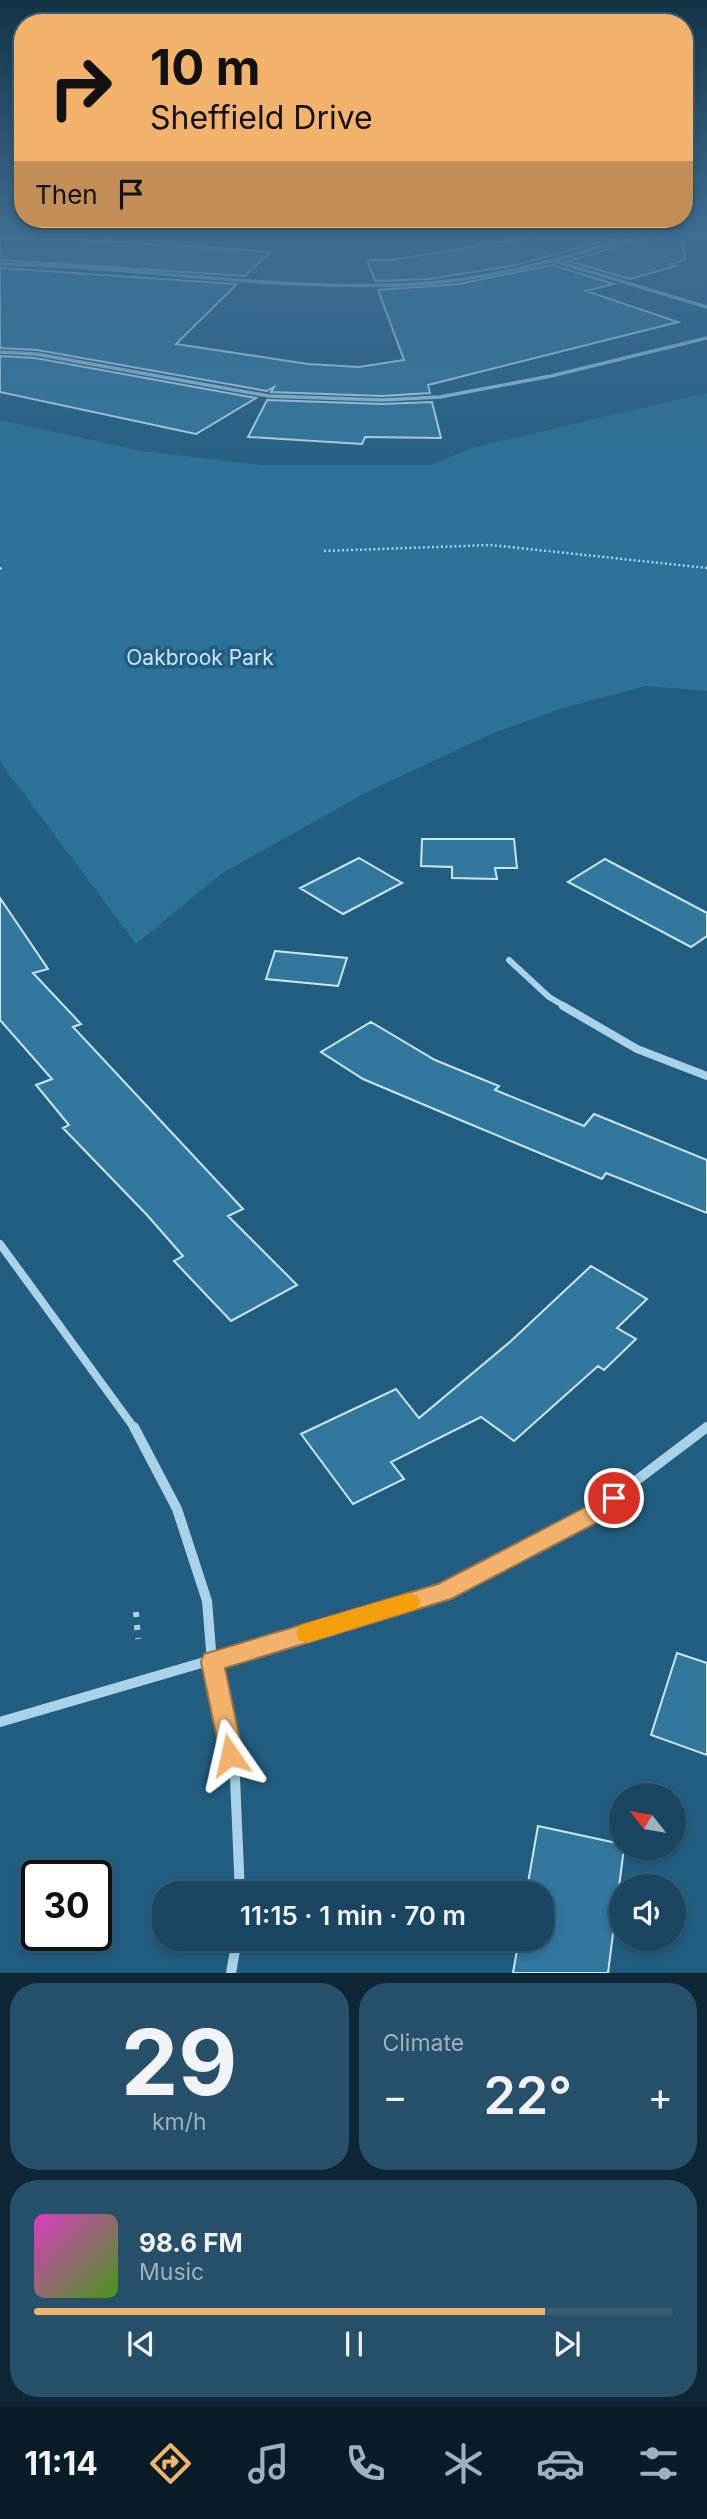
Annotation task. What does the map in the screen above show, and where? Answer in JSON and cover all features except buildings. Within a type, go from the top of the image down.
[{"type":"street","points":[[0,352],[36,354],[269,396],[382,400],[440,397],[551,376],[707,338]]},
{"type":"street","points":[[509,960],[549,997],[638,1049],[707,1076]]},
{"type":"street","points":[[0,1244],[130,1420],[177,1508],[207,1601],[212,1662],[235,1779],[239,1881]]},
{"type":"street","points":[[0,1722],[212,1662],[443,1592],[592,1514],[707,1427]]},
{"type":"street","points":[[231,1973],[235,1951]]},
{"type":"path","points":[[324,551],[491,545],[707,568]]},
{"type":"path","points":[[136,1612],[138,1639]]},
{"type":"green space","name":"Oakbrook Park","points":[[707,393],[707,691],[646,686],[563,708],[491,734],[365,793],[221,874],[136,944],[0,762],[0,420],[142,451],[261,465],[431,465],[472,448]]},
{"type":"slow traffic","points":[[307,1633],[409,1602]]},
{"type":"route","points":[[230,1755],[212,1662],[443,1592],[592,1514],[614,1498]]}]
